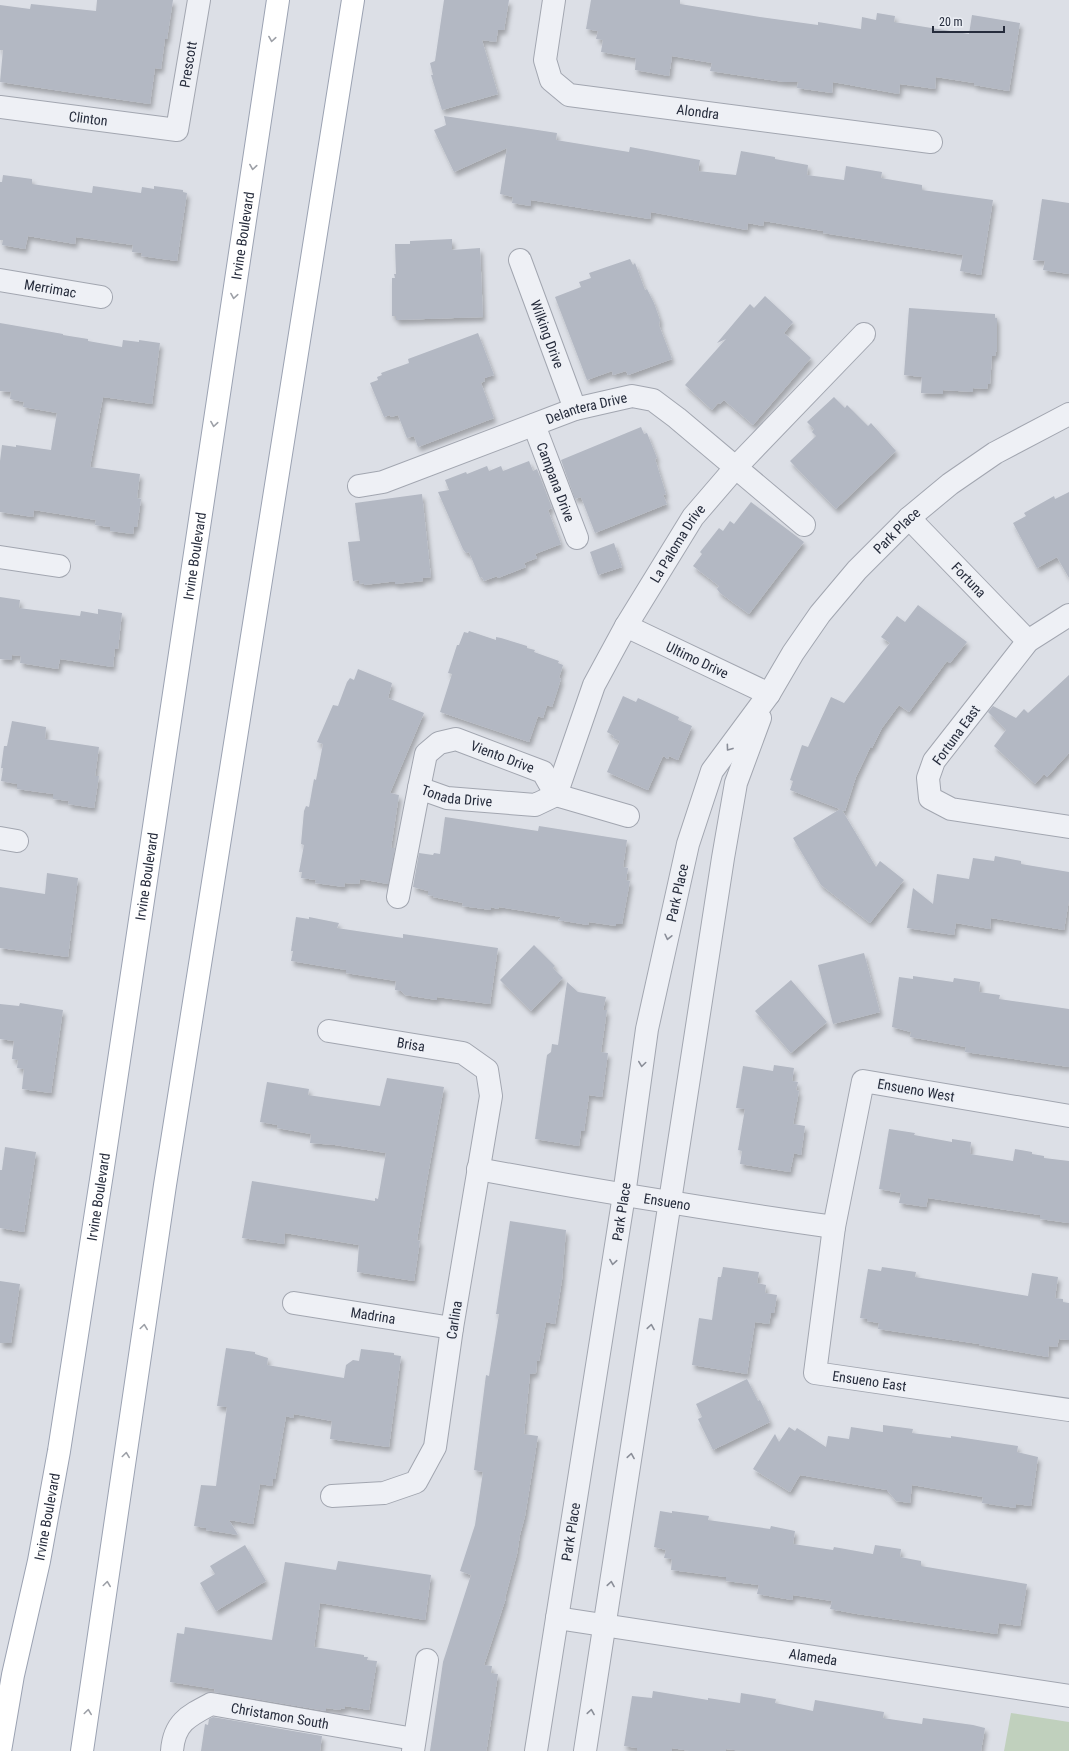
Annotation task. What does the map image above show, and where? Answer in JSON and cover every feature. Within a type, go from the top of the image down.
[{"type":"main road","name":"Irvine Boulevard","points":[[0,1751],[13,1675],[39,1561],[59,1451],[107,1143],[278,0]]},
{"type":"main road","points":[[82,1751],[165,1185],[353,0]]},
{"type":"street","name":"Prescott","points":[[177,130],[199,0]]},
{"type":"street","name":"Alondra","points":[[554,0],[545,60],[551,80],[569,95],[931,142]]},
{"type":"street","name":"Clinton","points":[[0,107],[177,130]]},
{"type":"street","name":"Wilking Drive","points":[[520,260],[575,409]]},
{"type":"street","name":"Merrimac","points":[[0,280],[101,297]]},
{"type":"street","name":"La Paloma Drive","points":[[556,794],[594,685],[626,626],[693,517],[736,467],[864,334]]},
{"type":"street","name":"Delantera Drive","points":[[359,486],[384,482],[575,409],[632,396],[653,400],[736,467],[804,525]]},
{"type":"street","name":"Park Place","points":[[536,1751],[624,1195],[647,1029],[688,844],[712,772],[769,694],[793,653],[820,614],[857,570],[908,518],[950,484],[995,454],[1069,414]]},
{"type":"street","name":"Campana Drive","points":[[534,425],[577,538]]},
{"type":"street","name":"Fortuna","points":[[908,518],[1028,641]]},
{"type":"street","points":[[0,557],[59,566]]},
{"type":"street","points":[[1028,641],[1069,615]]},
{"type":"street","name":"Ultimo Drive","points":[[626,626],[769,694]]},
{"type":"street","name":"Fortuna East","points":[[1028,641],[934,761],[928,778],[930,798],[951,809],[1069,827]]},
{"type":"street","name":"Park Place","points":[[585,1751],[723,858],[736,783],[769,694]]},
{"type":"street","name":"Viento Drive","points":[[418,788],[426,754],[439,743],[456,739],[543,772],[556,794]]},
{"type":"street","name":"Tonada Drive","points":[[398,897],[418,788],[447,798],[535,805],[556,794]]},
{"type":"street","points":[[556,794],[628,816]]},
{"type":"street","name":"Brisa","points":[[329,1031],[463,1054],[487,1070]]},
{"type":"street","name":"Carlina","points":[[332,1496],[384,1493],[416,1482],[435,1447],[452,1328],[491,1096],[487,1070]]},
{"type":"street","name":"Ensueno West","points":[[834,1227],[862,1081],[1069,1116]]},
{"type":"street","name":"Ensueno","points":[[478,1169],[670,1203],[834,1227]]},
{"type":"street","name":"Ensueno East","points":[[834,1227],[815,1373],[1069,1410]]},
{"type":"street","name":"Madrina","points":[[294,1303],[452,1328]]},
{"type":"street","name":"Alameda","points":[[557,1618],[1069,1696]]},
{"type":"street","name":"Christamon South","points":[[172,1751],[173,1738],[187,1717],[210,1704],[413,1745],[427,1660]]},
{"type":"green space","points":[[1011,1713],[1069,1722],[1069,1751],[1004,1751]]},
{"type":"building","points":[[97,0],[173,0],[161,69],[155,68],[150,104],[0,82],[3,50],[0,50],[0,5],[30,9],[31,4],[96,11]]},
{"type":"building","points":[[444,0],[509,0],[504,30],[498,30],[496,42],[482,40],[498,94],[442,110],[431,75],[433,75],[430,63],[435,61]]},
{"type":"building","points":[[591,0],[680,0],[680,4],[760,17],[818,25],[818,22],[861,29],[862,17],[876,20],[877,13],[895,16],[894,22],[969,34],[972,15],[1020,23],[1009,91],[974,85],[974,83],[936,77],[935,89],[900,84],[899,94],[833,82],[832,93],[797,88],[798,82],[784,82],[710,71],[712,63],[672,56],[669,76],[635,70],[636,58],[601,52],[603,40],[596,39],[598,31],[586,29]]},
{"type":"building","points":[[444,116],[557,133],[556,140],[629,152],[630,147],[700,160],[698,171],[736,175],[741,151],[808,165],[807,175],[844,180],[846,166],[882,172],[881,178],[922,185],[922,190],[993,200],[981,275],[960,271],[963,255],[823,233],[823,231],[764,221],[763,226],[748,223],[747,230],[651,212],[650,219],[531,200],[531,206],[512,203],[513,197],[500,194],[507,148],[454,172],[434,130],[446,125]]},
{"type":"building","points":[[3,175],[32,179],[32,184],[92,193],[93,186],[141,193],[142,187],[154,189],[154,186],[183,190],[183,192],[187,193],[177,261],[141,256],[142,253],[132,252],[133,245],[76,237],[75,244],[28,236],[25,249],[2,245],[3,240],[0,240],[0,182],[2,182]]},
{"type":"building","points":[[1042,199],[1069,203],[1069,274],[1043,270],[1045,261],[1033,260]]},
{"type":"building","points":[[452,239],[452,250],[480,248],[483,317],[396,320],[396,316],[392,316],[392,278],[395,278],[394,274],[396,274],[395,244],[410,244],[410,241]]},
{"type":"building","points":[[630,259],[633,265],[635,263],[645,290],[647,289],[654,303],[660,320],[659,325],[672,359],[628,375],[626,371],[613,375],[612,371],[587,380],[555,297],[581,287],[579,282],[591,278],[589,273]]},
{"type":"building","points":[[765,296],[793,322],[784,333],[811,358],[753,425],[724,400],[720,404],[718,403],[712,410],[685,385],[726,339],[717,343],[750,304],[754,308]]},
{"type":"building","points":[[909,308],[995,314],[995,318],[997,318],[997,351],[995,356],[992,356],[990,384],[988,384],[987,389],[973,388],[973,392],[943,390],[943,394],[921,393],[922,377],[904,375]]},
{"type":"building","points":[[0,323],[63,334],[88,339],[88,341],[122,347],[123,340],[139,342],[139,340],[160,343],[152,404],[103,397],[90,467],[140,474],[137,498],[141,499],[137,527],[134,527],[133,534],[110,531],[110,527],[95,525],[96,520],[34,510],[33,517],[0,512],[0,461],[2,445],[16,447],[16,445],[51,450],[57,413],[23,407],[24,402],[10,399],[11,392],[0,391]]},
{"type":"building","points":[[478,333],[494,375],[484,378],[485,381],[481,383],[494,418],[418,447],[414,436],[407,438],[398,415],[384,417],[370,383],[378,380],[377,377],[382,375],[381,373],[409,363],[408,359]]},
{"type":"building","points":[[834,397],[845,408],[847,405],[868,426],[871,423],[896,451],[836,509],[790,461],[816,436],[812,432],[814,429],[807,422]]},
{"type":"building","points":[[641,427],[644,434],[647,433],[657,458],[655,459],[666,494],[663,495],[667,504],[595,533],[581,497],[575,499],[561,460]]},
{"type":"building","points":[[529,461],[533,471],[537,469],[552,508],[548,510],[561,544],[535,554],[537,558],[524,563],[526,567],[498,578],[497,576],[484,581],[482,577],[480,578],[469,552],[466,553],[463,549],[438,492],[449,490],[445,480],[466,472],[467,474],[487,466],[489,471],[501,466],[503,471]]},
{"type":"building","points":[[1069,492],[1069,578],[1057,557],[1037,568],[1013,523],[1026,516],[1024,513],[1054,496],[1055,499]]},
{"type":"building","points":[[422,494],[431,577],[422,578],[423,581],[395,584],[395,582],[389,582],[364,585],[364,583],[359,584],[359,580],[353,581],[348,542],[360,541],[355,503]]},
{"type":"building","points":[[751,502],[804,542],[749,614],[720,593],[717,589],[719,586],[693,566],[702,554],[700,552],[719,528],[723,531],[730,521],[734,524]]},
{"type":"building","points":[[614,543],[622,567],[598,575],[590,552]]},
{"type":"building","points":[[0,597],[20,600],[19,608],[80,616],[81,611],[98,614],[98,609],[122,613],[118,649],[115,648],[113,667],[60,659],[58,669],[20,663],[21,656],[12,655],[12,660],[0,659]]},
{"type":"building","points":[[918,605],[967,642],[950,663],[947,661],[909,712],[899,705],[882,728],[872,748],[870,748],[856,777],[845,811],[842,810],[876,867],[880,861],[904,880],[870,923],[821,885],[793,838],[840,809],[790,790],[793,781],[790,780],[802,745],[808,747],[831,697],[844,703],[890,643],[881,637],[897,616],[905,622]]},
{"type":"building","points":[[469,631],[496,640],[496,637],[527,646],[527,648],[535,650],[534,652],[559,661],[558,663],[563,665],[559,678],[561,679],[552,707],[547,705],[543,718],[538,716],[529,742],[440,712],[452,674],[448,673],[457,645],[459,645],[464,632],[468,633]]},
{"type":"building","points":[[358,669],[392,683],[388,698],[424,713],[390,793],[399,795],[391,848],[395,848],[388,884],[360,879],[359,884],[345,883],[344,887],[315,883],[316,880],[301,878],[302,872],[299,872],[304,845],[301,844],[304,811],[306,806],[309,807],[323,744],[317,742],[333,705],[338,706],[347,682],[350,678],[354,680]]},
{"type":"building","points":[[1069,675],[1069,753],[1047,777],[1044,774],[1035,784],[994,746],[1006,730],[988,712],[993,706],[1016,718],[1024,709],[1028,713]]},
{"type":"building","points":[[623,696],[636,702],[638,698],[679,717],[678,720],[692,726],[678,760],[669,756],[668,759],[663,756],[648,790],[607,772],[620,741],[613,738],[614,736],[607,732]]},
{"type":"building","points":[[12,721],[46,727],[45,739],[99,747],[95,776],[99,776],[94,808],[68,804],[69,801],[53,799],[53,794],[17,789],[17,784],[1,781],[4,746],[7,746]]},
{"type":"building","points":[[445,817],[538,831],[539,826],[627,840],[623,867],[628,868],[626,880],[630,881],[622,924],[616,924],[616,926],[589,922],[588,925],[558,920],[561,917],[499,907],[498,909],[491,907],[491,910],[462,906],[463,903],[433,897],[428,895],[428,891],[413,887],[419,853],[433,855],[434,853],[440,854]]},
{"type":"building","points":[[995,856],[1021,861],[1021,864],[1069,872],[1069,900],[1064,930],[991,918],[990,929],[956,923],[954,935],[907,928],[913,888],[933,904],[937,874],[969,879],[973,858],[994,861]]},
{"type":"building","points":[[47,873],[78,878],[68,957],[0,948],[0,887],[45,894]]},
{"type":"building","points":[[296,917],[309,919],[309,917],[339,923],[337,928],[403,938],[403,934],[498,948],[490,1004],[437,997],[437,1000],[405,995],[401,991],[395,990],[396,981],[346,973],[346,970],[291,961]]},
{"type":"building","points":[[534,945],[555,966],[553,968],[563,978],[531,1011],[500,980]]},
{"type":"building","points":[[864,953],[880,1012],[833,1024],[818,965]]},
{"type":"building","points":[[913,976],[953,982],[954,978],[980,982],[979,992],[1000,995],[999,999],[1069,1009],[1069,1067],[965,1052],[966,1047],[910,1037],[911,1032],[892,1027],[899,977],[913,979]]},
{"type":"building","points":[[791,980],[827,1022],[791,1053],[755,1011]]},
{"type":"building","points":[[567,982],[578,992],[606,997],[603,1010],[607,1010],[601,1052],[608,1053],[602,1097],[589,1095],[584,1131],[581,1131],[579,1146],[535,1139],[547,1055],[551,1052],[552,1044],[558,1045]]},
{"type":"building","points":[[20,1003],[63,1010],[51,1093],[22,1089],[24,1069],[17,1068],[18,1060],[12,1059],[14,1041],[0,1039],[0,1004],[19,1006]]},
{"type":"building","points":[[774,1065],[794,1068],[792,1081],[798,1082],[796,1090],[799,1091],[793,1124],[805,1126],[801,1155],[794,1153],[790,1172],[740,1164],[742,1151],[738,1150],[745,1109],[736,1108],[743,1066],[773,1071]]},
{"type":"building","points":[[387,1078],[444,1087],[417,1240],[420,1241],[414,1281],[357,1272],[359,1245],[285,1233],[284,1244],[242,1238],[252,1181],[375,1201],[375,1198],[378,1199],[386,1153],[335,1145],[310,1143],[311,1134],[277,1128],[278,1125],[260,1122],[267,1082],[309,1089],[308,1095],[380,1106]]},
{"type":"building","points":[[889,1129],[915,1133],[914,1135],[952,1142],[952,1139],[971,1142],[970,1154],[1013,1161],[1015,1149],[1032,1152],[1032,1154],[1044,1156],[1044,1158],[1069,1161],[1069,1223],[1040,1219],[1040,1215],[928,1198],[926,1207],[899,1203],[901,1193],[879,1189]]},
{"type":"building","points":[[5,1147],[36,1152],[24,1232],[0,1228],[0,1170],[2,1170]]},
{"type":"building","points":[[510,1221],[566,1230],[562,1280],[555,1324],[546,1322],[539,1361],[537,1360],[536,1373],[530,1374],[524,1434],[538,1436],[525,1516],[517,1554],[506,1598],[484,1665],[492,1666],[491,1673],[498,1674],[486,1751],[430,1751],[443,1662],[471,1575],[460,1571],[475,1525],[483,1472],[474,1470],[486,1375],[489,1376],[499,1314],[496,1314]]},
{"type":"building","points":[[723,1267],[759,1272],[757,1283],[766,1285],[765,1293],[777,1295],[774,1313],[771,1313],[769,1324],[755,1322],[747,1374],[692,1365],[699,1318],[712,1320],[718,1277],[721,1277]]},
{"type":"building","points":[[882,1267],[916,1272],[915,1277],[1028,1296],[1032,1273],[1058,1277],[1055,1298],[1063,1299],[1063,1302],[1069,1303],[1069,1340],[1059,1339],[1057,1347],[1049,1346],[1048,1357],[979,1344],[878,1329],[879,1323],[860,1318],[868,1269],[881,1271]]},
{"type":"building","points":[[0,1281],[20,1284],[11,1343],[0,1343]]},
{"type":"building","points":[[226,1348],[255,1352],[255,1354],[268,1358],[267,1365],[344,1378],[346,1365],[353,1360],[359,1361],[361,1349],[394,1353],[394,1355],[401,1356],[389,1447],[330,1439],[332,1421],[294,1414],[293,1418],[286,1416],[275,1479],[273,1479],[272,1486],[260,1484],[253,1524],[229,1520],[238,1535],[206,1530],[206,1528],[194,1526],[201,1485],[216,1486],[227,1407],[217,1406]]},
{"type":"building","points":[[747,1379],[758,1401],[760,1400],[770,1422],[713,1450],[698,1419],[702,1417],[696,1404]]},
{"type":"building","points":[[883,1425],[913,1429],[912,1433],[951,1438],[951,1436],[1018,1446],[1017,1452],[1038,1457],[1031,1506],[1016,1504],[1016,1508],[982,1503],[983,1497],[912,1485],[910,1503],[896,1501],[887,1490],[800,1475],[790,1492],[753,1469],[775,1434],[779,1442],[789,1427],[795,1431],[797,1428],[826,1447],[828,1436],[849,1439],[851,1427],[883,1432]]},
{"type":"building","points":[[660,1511],[672,1513],[672,1511],[709,1516],[708,1520],[770,1529],[771,1526],[795,1531],[793,1544],[833,1550],[834,1547],[873,1554],[875,1545],[901,1549],[900,1557],[921,1561],[921,1566],[1027,1584],[1020,1626],[999,1623],[997,1634],[857,1614],[830,1609],[832,1601],[793,1595],[792,1600],[757,1594],[759,1585],[726,1581],[726,1577],[671,1570],[672,1559],[664,1558],[666,1550],[654,1547]]},
{"type":"building","points":[[245,1545],[266,1581],[216,1611],[200,1583],[215,1574],[210,1566]]},
{"type":"building","points":[[338,1561],[431,1575],[425,1620],[320,1603],[314,1647],[364,1655],[364,1657],[368,1657],[367,1660],[377,1661],[369,1710],[345,1706],[345,1709],[341,1708],[340,1710],[326,1708],[326,1711],[214,1692],[215,1689],[170,1682],[177,1633],[184,1634],[185,1627],[272,1640],[285,1562],[336,1570]]},
{"type":"building","points":[[653,1691],[708,1700],[708,1698],[740,1703],[741,1693],[776,1699],[775,1703],[813,1711],[815,1700],[884,1712],[883,1718],[922,1724],[923,1718],[985,1728],[981,1751],[743,1751],[726,1749],[726,1751],[690,1751],[672,1748],[672,1751],[637,1751],[637,1748],[624,1746],[632,1696],[652,1698]]},
{"type":"building","points":[[213,1717],[322,1736],[320,1751],[201,1751],[205,1724],[208,1725],[209,1719]]}]
